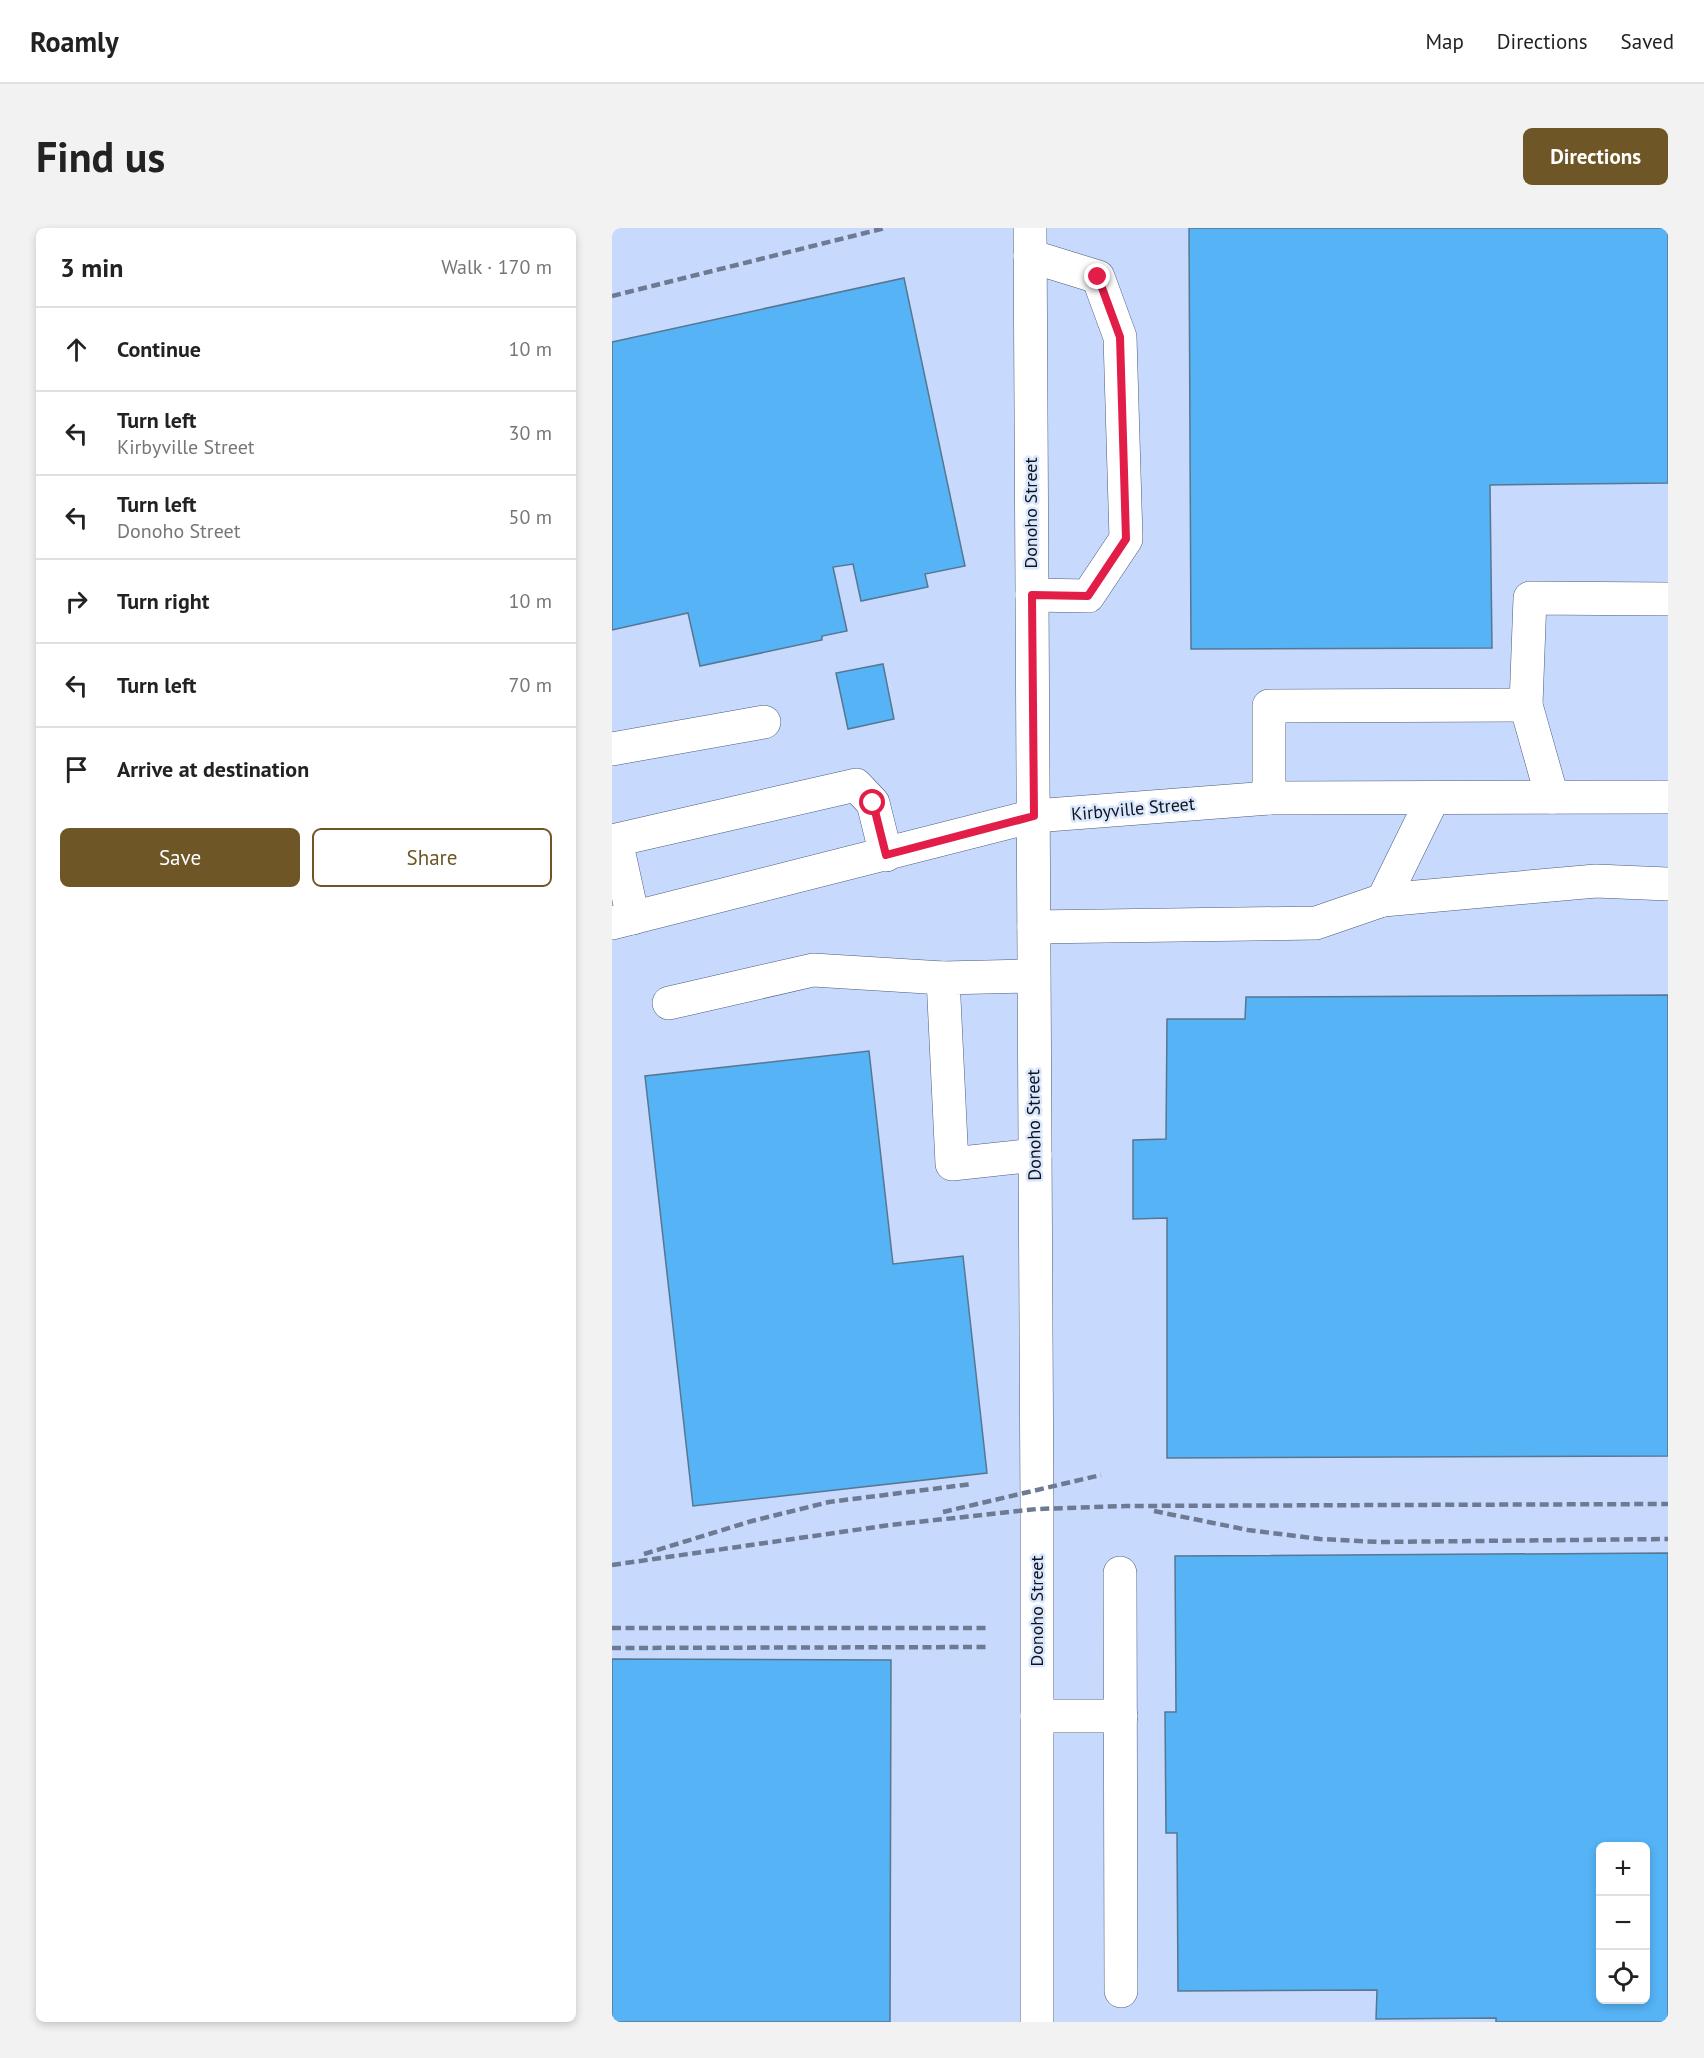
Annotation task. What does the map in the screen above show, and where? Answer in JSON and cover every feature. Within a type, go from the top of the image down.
[{"type":"street","name":"Donoho Street","points":[[1030,242],[1037,2022]]},
{"type":"street","points":[[1030,242],[1098,277],[1120,337],[1126,539],[1088,596],[1032,595]]},
{"type":"street","points":[[1552,797],[1526,705],[1530,598],[1668,599]]},
{"type":"street","points":[[1269,798],[1269,706],[1526,705]]},
{"type":"street","points":[[612,749],[764,722]]},
{"type":"street","points":[[622,920],[613,835],[856,785],[873,803],[886,855]]},
{"type":"street","name":"Kirbyville Street","points":[[622,920],[1034,816],[1269,798],[1668,797]]},
{"type":"street","points":[[1383,900],[1433,798]]},
{"type":"street","points":[[1034,927],[1316,923],[1383,900],[1596,881],[1668,884]]},
{"type":"street","points":[[669,1003],[813,970],[943,978],[1033,976]]},
{"type":"street","points":[[943,978],[952,1164],[1035,1155]]},
{"type":"street","points":[[1120,1574],[1121,1991]]},
{"type":"street","points":[[1037,1716],[1121,1716]]},
{"type":"building","points":[[1189,228],[1668,228],[1668,483],[1490,485],[1492,648],[1191,649]]},
{"type":"building","points":[[904,278],[965,566],[925,574],[928,587],[861,601],[853,564],[833,567],[847,631],[822,636],[822,640],[700,666],[688,613],[612,630],[612,342]]},
{"type":"building","points":[[883,664],[894,719],[848,729],[836,673]]},
{"type":"building","points":[[1668,995],[1668,1456],[1167,1458],[1167,1218],[1133,1219],[1133,1140],[1166,1139],[1167,1019],[1245,1019],[1246,997]]},
{"type":"building","points":[[869,1051],[893,1264],[963,1256],[987,1473],[693,1506],[645,1076]]},
{"type":"building","points":[[1668,1553],[1668,2022],[1496,2022],[1496,2018],[1376,2019],[1377,1990],[1178,1991],[1177,1833],[1166,1833],[1165,1712],[1176,1712],[1175,1556]]},
{"type":"building","points":[[612,1659],[891,1660],[890,2022],[612,2022]]},
{"type":"railway","points":[[612,296],[885,228]]},
{"type":"railway","points":[[943,1512],[1101,1475]]},
{"type":"railway","points":[[644,1554],[752,1521],[829,1502],[972,1484]]},
{"type":"railway","points":[[612,1565],[890,1525],[1037,1509],[1126,1506],[1668,1504]]},
{"type":"railway","points":[[1154,1511],[1248,1530],[1320,1539],[1379,1542],[1668,1539]]},
{"type":"railway","points":[[612,1628],[988,1628]]},
{"type":"railway","points":[[612,1648],[986,1647]]},
{"type":"route","points":[[873,803],[886,855],[1034,816],[1032,595],[1088,596],[1126,539],[1120,337],[1098,277]]}]
